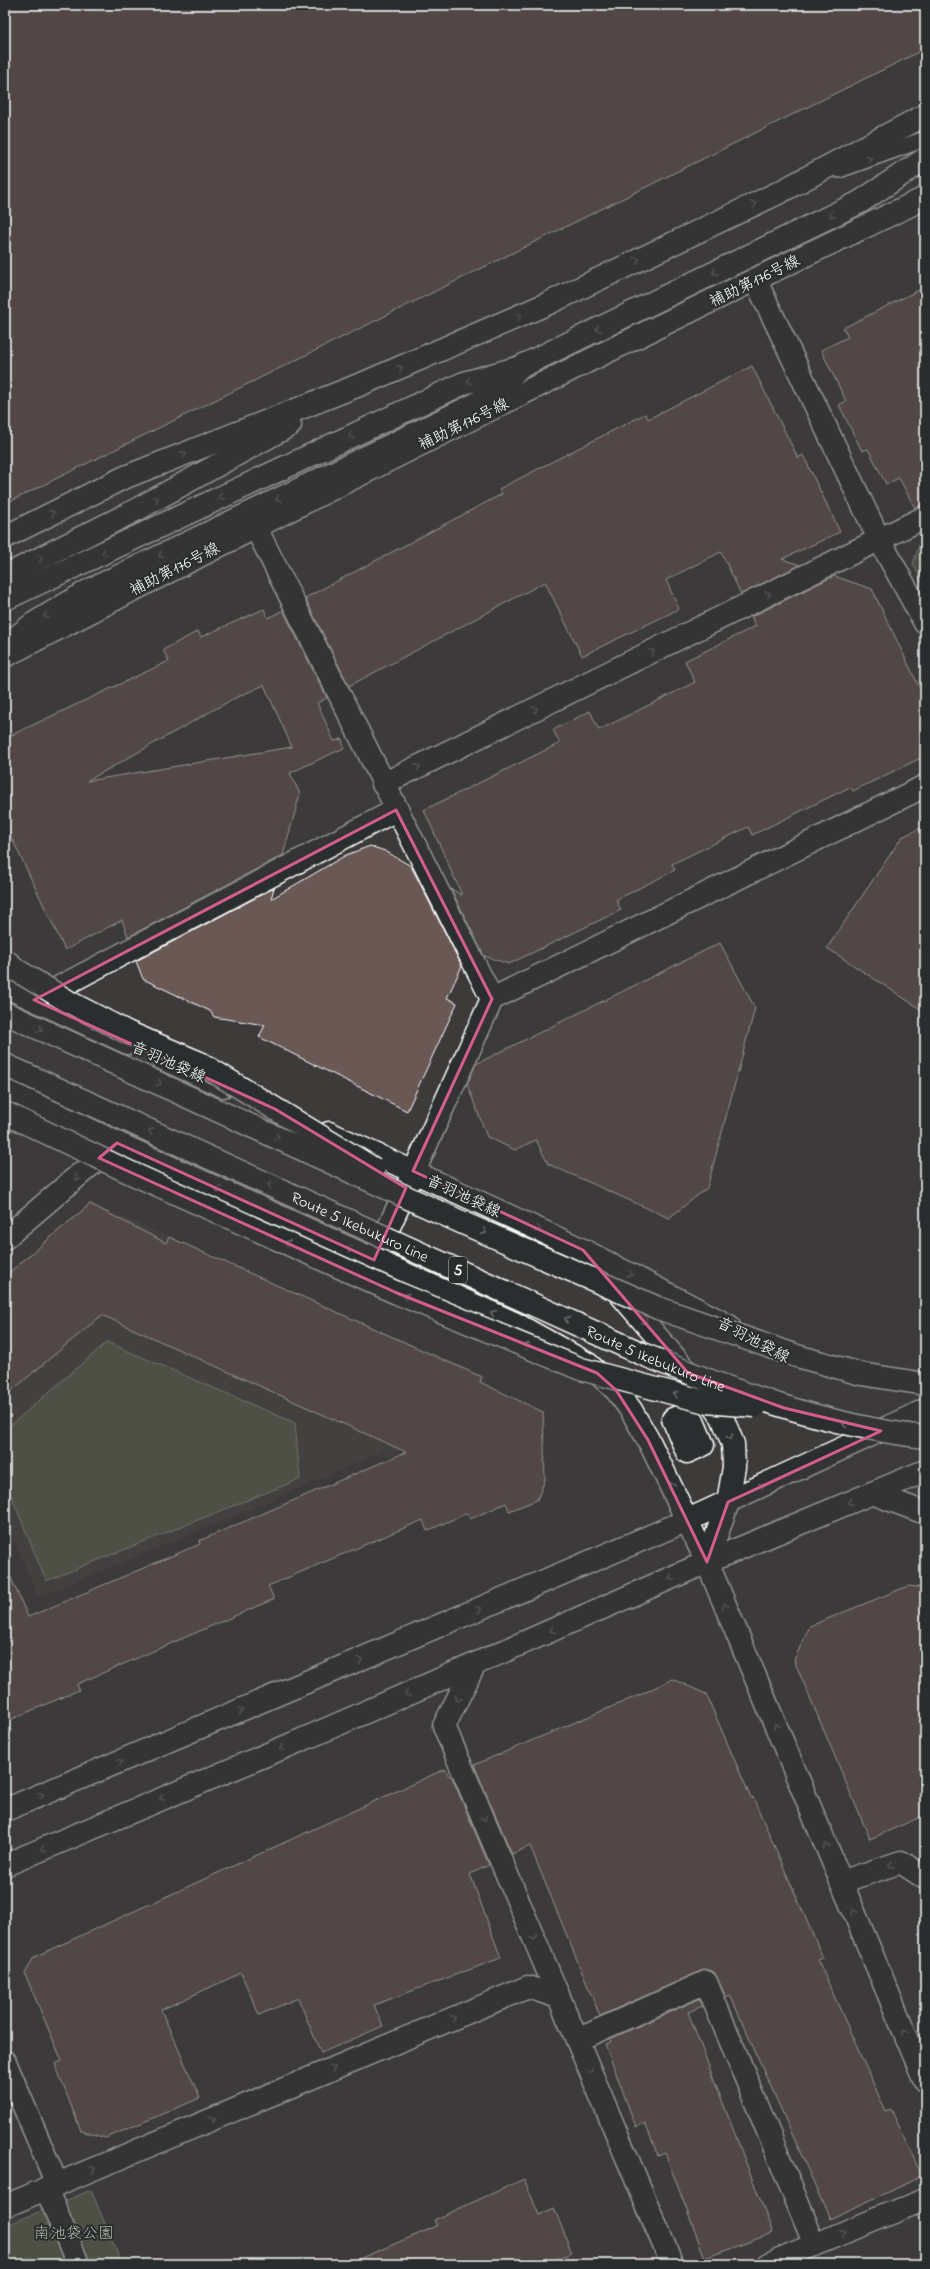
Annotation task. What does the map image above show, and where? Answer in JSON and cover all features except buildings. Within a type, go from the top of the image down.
[{"type":"main road","points":[[5,536],[123,478],[364,383],[549,303],[780,192],[925,115]]},
{"type":"main road","points":[[5,599],[464,382],[520,367],[860,202],[925,159]]},
{"type":"main road","name":"補助第176号線","points":[[5,656],[255,526],[755,279],[925,198]]},
{"type":"main road","points":[[755,279],[878,539],[925,623]]},
{"type":"main road","points":[[5,646],[33,624],[88,590],[476,404],[520,367]]},
{"type":"main road","points":[[5,576],[136,510],[364,383]]},
{"type":"main road","points":[[383,784],[925,517]]},
{"type":"main road","points":[[255,526],[492,999]]},
{"type":"main road","points":[[374,1260],[492,999],[925,786]]},
{"type":"main road","points":[[34,1000],[396,810]]},
{"type":"main road","points":[[5,960],[18,971],[76,1005],[127,1032],[200,1064],[463,1223]]},
{"type":"main road","name":"音羽池袋線","points":[[5,986],[413,1171],[583,1250],[807,1366],[897,1390],[925,1392]]},
{"type":"main road","points":[[5,1012],[463,1223],[658,1308],[729,1334],[797,1356],[861,1374],[925,1384]]},
{"type":"main road","name":"Route 5 Ikebukuro Line","points":[[5,1065],[640,1353],[710,1382],[784,1408],[846,1424],[925,1437]]},
{"type":"main road","points":[[5,1089],[117,1143],[516,1324],[588,1364],[616,1390],[631,1410],[650,1443],[707,1562],[842,1882],[923,2069]]},
{"type":"main road","points":[[5,1113],[131,1173],[397,1293],[581,1369],[706,1402],[784,1408]]},
{"type":"main road","points":[[5,1238],[117,1143]]},
{"type":"main road","points":[[583,1250],[701,1388],[722,1417],[733,1444],[734,1466],[728,1502],[707,1562]]},
{"type":"main road","points":[[5,1810],[688,1520],[925,1410]]},
{"type":"main road","points":[[5,1864],[475,1664],[707,1562],[925,1471]]},
{"type":"main road","points":[[872,1493],[925,1513]]},
{"type":"main road","points":[[475,1664],[444,1726],[672,2264]]},
{"type":"main road","points":[[842,1882],[901,1862],[925,1878]]},
{"type":"main road","points":[[577,2040],[706,1982],[815,2244]]},
{"type":"main road","points":[[5,2206],[528,1987],[559,1997]]},
{"type":"main road","points":[[5,2062],[78,2264]]},
{"type":"main road","points":[[768,2264],[925,2199]]},
{"type":"lane","points":[[780,192],[925,139]]},
{"type":"lane","points":[[860,202],[925,171]]},
{"type":"lane","points":[[5,536],[26,524]]},
{"type":"highlighted area","points":[[396,810],[492,999],[413,1171],[583,1250],[688,1373],[784,1408],[881,1431],[728,1502],[707,1562],[648,1440],[616,1390],[597,1373],[397,1293],[99,1158],[117,1143],[374,1260],[406,1188],[275,1109],[34,1000]]},
{"type":"shaded area","points":[[90,1202],[486,1377],[468,1423],[387,1457],[384,1451],[242,1513],[38,1597],[5,1518],[5,1275]]},
{"type":"green space","points":[[925,537],[925,588],[913,564],[921,539]]},
{"type":"green space","points":[[107,1342],[295,1423],[300,1479],[46,1581],[5,1480],[5,1430]]},
{"type":"green space","name":"南池袋公園","points":[[91,2190],[122,2264],[5,2264],[5,2226]]}]
